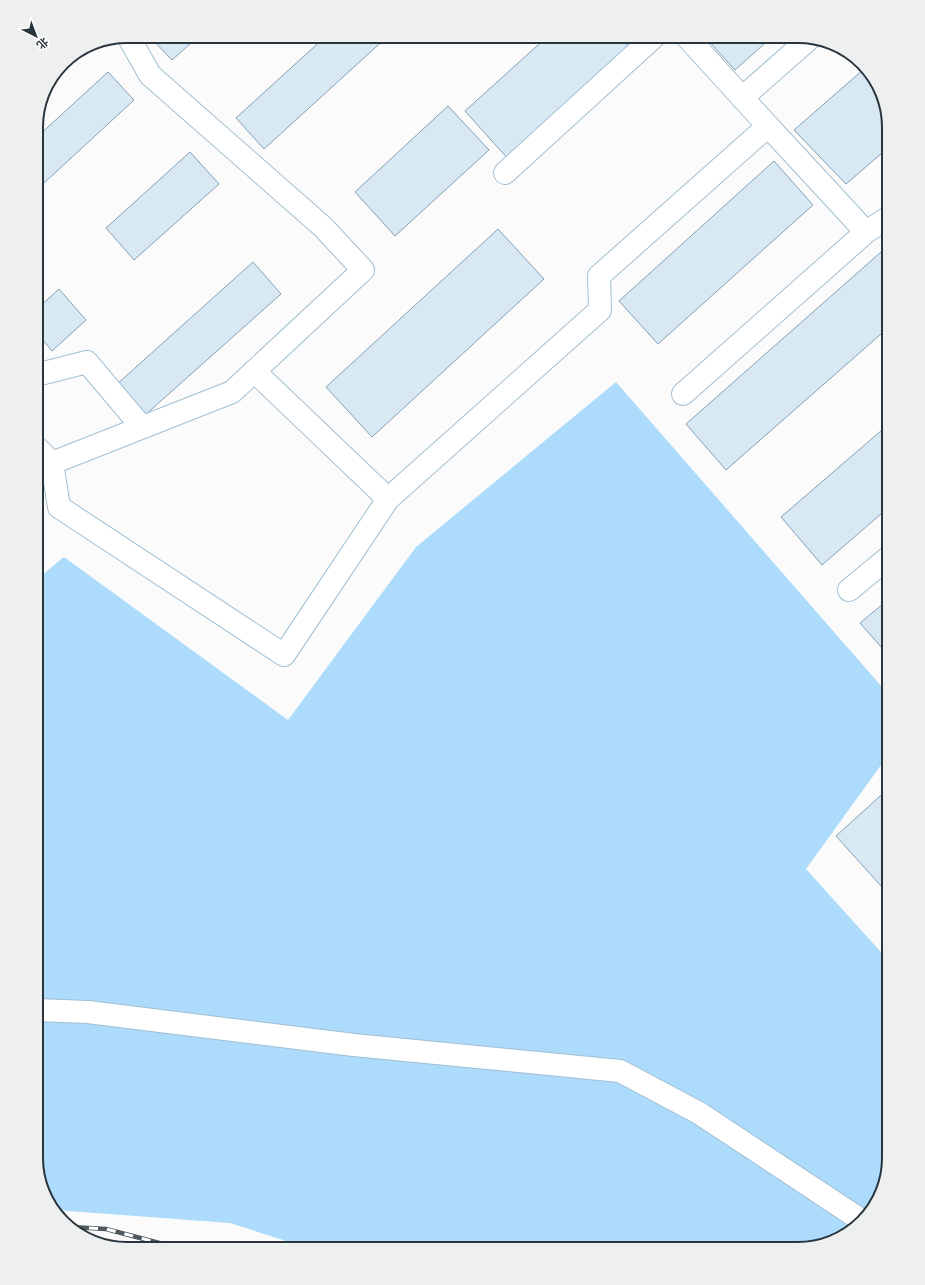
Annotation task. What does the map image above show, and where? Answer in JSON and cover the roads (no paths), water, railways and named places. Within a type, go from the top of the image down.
[{"type":"street","points":[[43,471],[52,463],[232,392],[363,270],[323,227],[150,75],[132,43]]},
{"type":"street","points":[[505,173],[648,43]]},
{"type":"street","points":[[692,43],[866,232]]},
{"type":"street","points":[[742,98],[804,43]]},
{"type":"street","points":[[43,455],[52,463],[59,507],[284,655],[388,499],[600,310],[598,276],[768,126]]},
{"type":"street","points":[[683,394],[866,232],[882,222]]},
{"type":"street","points":[[43,372],[87,362],[142,427]]},
{"type":"street","points":[[254,371],[388,499]]},
{"type":"street","points":[[849,590],[882,563]]},
{"type":"street","points":[[43,1010],[88,1012],[354,1045],[620,1071],[699,1113],[857,1217]]},
{"type":"railway","points":[[79,1227],[106,1229],[155,1242]]}]
